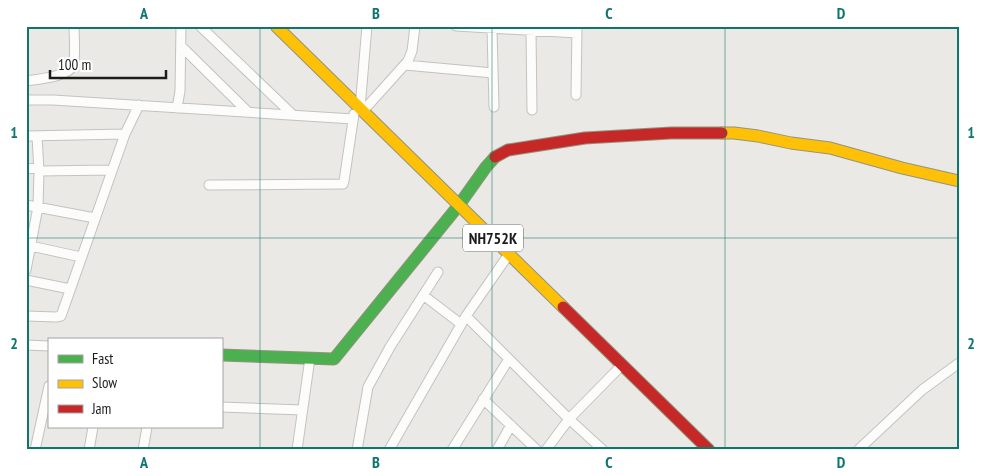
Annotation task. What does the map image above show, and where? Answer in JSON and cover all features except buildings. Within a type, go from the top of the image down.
[{"type":"main road","name":"NH752K","points":[[276,26],[709,450]]},
{"type":"main road","points":[[222,355],[334,359],[459,205],[495,156],[508,150],[585,138],[671,133],[734,133],[830,148],[902,168],[959,181]]},
{"type":"street","points":[[26,81],[63,74],[70,70],[74,63],[74,26]]},
{"type":"street","points":[[177,108],[180,91],[181,26]]},
{"type":"street","points":[[200,26],[293,116]]},
{"type":"street","points":[[359,108],[367,26]]},
{"type":"street","points":[[209,185],[342,184],[344,182],[353,119],[359,108],[405,65],[411,56],[415,26]]},
{"type":"street","points":[[456,26],[531,31],[577,30],[576,95]]},
{"type":"street","points":[[492,29],[494,107]]},
{"type":"street","points":[[531,31],[532,110]]},
{"type":"street","points":[[181,46],[248,112]]},
{"type":"street","points":[[405,65],[493,73]]},
{"type":"street","points":[[26,100],[53,100],[353,119]]},
{"type":"street","points":[[26,316],[59,317],[62,314],[125,134],[139,105]]},
{"type":"street","points":[[26,136],[125,134]]},
{"type":"street","points":[[26,270],[28,246],[38,207],[39,170],[37,136]]},
{"type":"street","points":[[26,169],[112,170]]},
{"type":"street","points":[[26,205],[95,218]]},
{"type":"street","points":[[28,246],[81,257]]},
{"type":"street","points":[[392,449],[463,320],[509,254]]},
{"type":"street","points":[[357,450],[368,387],[390,347],[438,272]]},
{"type":"street","points":[[26,280],[70,289]]},
{"type":"street","points":[[423,295],[463,320],[509,359],[603,450]]},
{"type":"street","points":[[26,345],[48,346]]},
{"type":"street","points":[[298,450],[310,358]]},
{"type":"street","points":[[452,450],[509,359]]},
{"type":"street","points":[[861,449],[926,386],[959,363]]},
{"type":"street","points":[[546,450],[569,419],[622,365]]},
{"type":"street","points":[[36,450],[48,391]]},
{"type":"street","points":[[483,399],[537,450]]},
{"type":"street","points":[[222,407],[302,410]]},
{"type":"street","points":[[497,450],[511,425]]},
{"type":"street","points":[[89,450],[93,428]]},
{"type":"street","points":[[143,450],[147,428]]},
{"type":"traffic: fast","points":[[222,355],[334,359],[459,205],[495,157]]},
{"type":"traffic: slow","points":[[276,26],[563,307]]},
{"type":"traffic: slow","points":[[722,133],[758,136],[830,148],[902,168],[959,181]]},
{"type":"traffic: jam","points":[[495,157],[508,150],[585,138],[671,133],[722,133]]},
{"type":"traffic: jam","points":[[563,307],[709,450]]}]
